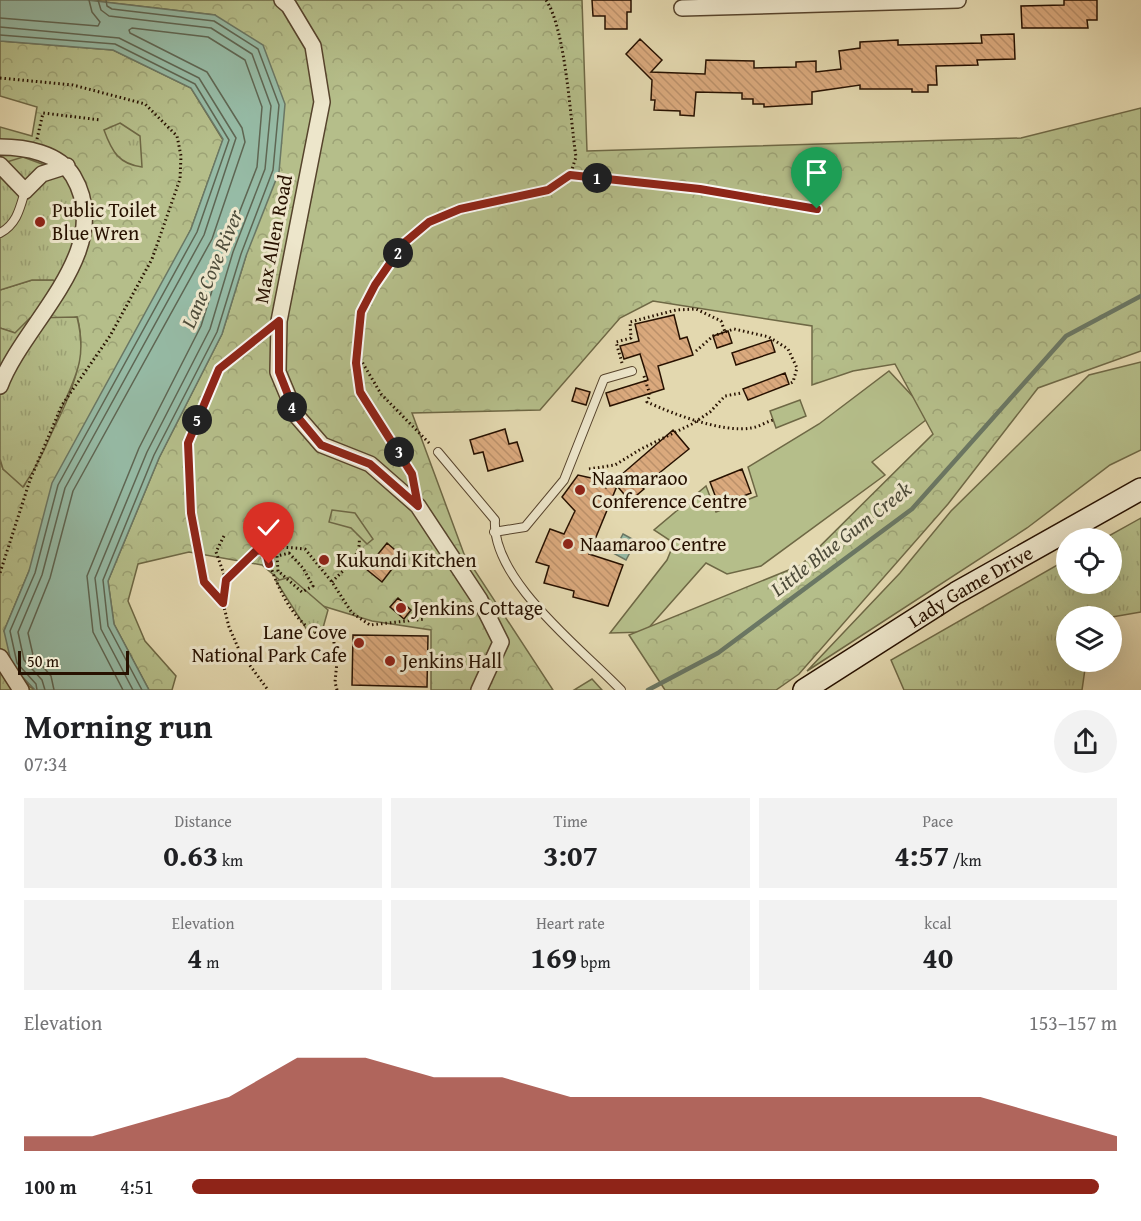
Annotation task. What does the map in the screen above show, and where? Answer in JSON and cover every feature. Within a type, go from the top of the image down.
[{"type":"main road","name":"Lady Game Drive","points":[[804,690],[956,593],[1112,503],[1141,489]]},
{"type":"street","name":"Max Allen Road","points":[[282,0],[289,6],[313,46],[322,102],[279,321],[279,372],[296,415],[321,445],[370,464],[418,506],[480,600],[501,642],[479,690]]},
{"type":"street","points":[[682,8],[958,0]]},
{"type":"street","points":[[0,147],[19,147],[67,166],[84,194],[83,234],[64,283],[6,369],[0,386]]},
{"type":"street","points":[[0,165],[25,191],[42,174],[67,166]]},
{"type":"street","points":[[0,657],[21,690]]},
{"type":"lane","points":[[0,233],[8,229],[17,218],[25,191]]},
{"type":"lane","points":[[494,532],[525,527],[564,480],[604,379],[632,371]]},
{"type":"lane","points":[[438,452],[495,519],[494,532],[503,557],[543,614],[559,633],[595,663],[621,690]]},
{"type":"path","points":[[418,506],[412,474],[360,392],[357,354],[361,312],[375,285],[404,243],[429,222],[460,209],[548,190],[570,175],[576,157],[559,33],[546,0]]},
{"type":"path","points":[[551,8],[552,0]]},
{"type":"path","points":[[0,78],[73,85],[144,104],[177,136],[181,156],[180,178],[152,259],[110,336],[62,405],[30,480],[0,573]]},
{"type":"path","points":[[34,152],[43,113],[101,120]]},
{"type":"path","points":[[570,175],[700,189],[817,209]]},
{"type":"path","points":[[623,364],[616,342],[631,338],[630,322],[676,310],[696,309],[721,321],[725,332]]},
{"type":"path","points":[[268,690],[240,652],[223,603],[204,582],[191,513],[188,443],[219,369],[279,321]]},
{"type":"path","points":[[696,351],[713,336],[734,329],[769,337],[788,349],[797,368],[789,384]]},
{"type":"path","points":[[357,354],[381,394],[438,452]]},
{"type":"path","points":[[644,376],[650,396],[647,402],[698,420],[750,428],[773,420]]},
{"type":"path","points":[[589,469],[615,465],[698,420],[725,396],[741,393]]},
{"type":"path","points":[[223,603],[226,580],[216,552],[224,536]]},
{"type":"path","points":[[332,582],[356,556],[360,548],[359,538]]},
{"type":"path","points":[[226,580],[256,551],[275,546],[305,549],[332,582],[352,613],[370,625],[425,620]]},
{"type":"path","points":[[265,549],[274,579],[307,630],[322,636]]},
{"type":"path","points":[[289,553],[303,568],[313,586],[302,592],[278,571],[278,562],[277,556],[289,553]]},
{"type":"path","points":[[269,564],[278,562]]},
{"type":"path","points":[[334,642],[334,650],[338,652],[335,682],[337,690]]},
{"type":"green space","points":[[87,0],[582,0],[587,151],[1021,138],[1141,108],[1141,351],[1038,388],[948,504],[799,674],[776,690],[665,690],[629,635],[801,565],[933,434],[895,364],[853,371],[812,385],[812,326],[653,301],[620,318],[540,410],[412,413],[464,554],[553,690],[431,690],[431,630],[372,621],[303,600],[262,565],[189,552],[138,564],[128,601],[145,641],[176,676],[172,690],[149,690],[114,624],[108,581],[159,458],[222,334],[246,256],[215,15]]},
{"type":"green space","points":[[0,41],[113,50],[191,88],[223,140],[191,229],[29,571],[4,631],[29,686],[35,690],[0,690],[0,459],[3,469],[24,486],[66,404],[79,360],[81,338],[77,317],[15,333],[0,328],[0,290],[32,280],[53,280],[0,164],[0,127],[32,136],[37,107],[0,96]]},
{"type":"green space","points":[[120,123],[140,136],[142,167],[122,160],[110,145],[104,130]]},
{"type":"green space","points":[[23,157],[80,178],[83,233],[57,283],[53,280],[32,280],[0,290],[0,164]]},
{"type":"green space","points":[[77,317],[81,346],[78,369],[43,452],[23,487],[3,469],[0,459],[0,328],[15,333],[30,318]]},
{"type":"green space","points":[[1141,362],[1141,450],[1110,465],[1027,528],[807,671],[900,573],[951,511],[1089,375]]},
{"type":"green space","points":[[889,371],[931,416],[872,462],[885,475],[761,566],[727,574],[706,563],[645,632],[610,633],[667,560],[674,543],[654,530],[706,486],[716,512],[757,496],[748,467],[819,424]]},
{"type":"green space","points":[[800,400],[806,416],[776,428],[770,411]]},
{"type":"green space","points":[[332,510],[355,513],[373,539],[367,544],[351,528],[329,522]]},
{"type":"green space","points":[[1141,518],[1141,612],[1122,615],[1122,606],[1056,606],[1056,672],[1085,672],[1082,690],[904,690],[891,660],[1056,566],[1056,594],[1122,594],[1122,529]]},
{"type":"green space","points":[[290,577],[328,610],[321,635],[307,630],[276,581]]},
{"type":"green space","points":[[592,679],[602,690],[574,690]]},
{"type":"water","name":"Lane Cove River","points":[[0,0],[87,0],[215,15],[263,45],[285,104],[279,172],[246,256],[222,334],[159,458],[108,581],[114,624],[149,690],[35,690],[12,666],[4,631],[29,571],[52,483],[191,229],[223,139],[191,88],[113,50],[0,41]]},
{"type":"water","points":[[623,534],[636,541],[626,560],[613,553]]},
{"type":"building","points":[[592,0],[631,0],[631,12],[627,12],[627,29],[605,29],[605,16],[593,16]]},
{"type":"building","points":[[1064,0],[1097,0],[1097,20],[1087,20],[1088,28],[1022,28],[1021,6],[1064,5]]},
{"type":"building","points":[[1014,34],[1015,59],[977,60],[978,65],[936,66],[937,85],[928,85],[928,92],[912,92],[912,89],[860,89],[860,85],[812,92],[812,104],[764,107],[764,104],[753,104],[753,99],[742,99],[742,93],[696,92],[694,116],[680,115],[680,111],[654,110],[655,100],[651,100],[652,80],[626,54],[640,39],[662,60],[651,72],[705,74],[706,60],[754,61],[754,68],[796,67],[796,62],[816,61],[816,72],[841,69],[839,51],[860,48],[860,42],[898,40],[898,45],[982,43],[981,35]]},
{"type":"building","points":[[674,315],[680,339],[687,337],[693,355],[658,366],[664,389],[610,406],[606,393],[648,380],[640,354],[624,359],[620,346],[639,341],[635,324]]},
{"type":"building","points":[[728,331],[732,343],[717,348],[713,336]]},
{"type":"building","points":[[771,340],[775,352],[736,365],[732,353]]},
{"type":"building","points":[[785,373],[789,384],[748,400],[743,389]]},
{"type":"building","points":[[576,388],[590,392],[586,405],[572,401]]},
{"type":"building","points":[[505,429],[509,444],[517,442],[523,461],[488,471],[483,452],[474,454],[470,440]]},
{"type":"building","name":"Naamaroo Centre","points":[[673,430],[689,449],[642,487],[644,489],[630,501],[617,486],[589,554],[623,565],[608,606],[573,597],[574,591],[544,583],[549,566],[536,562],[550,529],[564,534],[575,511],[562,497],[578,475],[600,480],[606,488]]},
{"type":"building","points":[[742,469],[751,493],[719,506],[710,482]]},
{"type":"building","points":[[387,543],[402,556],[382,582],[366,569]]},
{"type":"building","name":"Jenkins Cottage","points":[[398,598],[411,610],[404,619],[390,607]]},
{"type":"building","name":"Jenkins Hall","points":[[353,635],[428,636],[427,687],[352,685]]},
{"type":"waterway","name":"Little Blue Gum Creek","points":[[648,690],[718,653],[912,509],[1066,336],[1141,296]]},
{"type":"place","name":"Public Toilet Blue Wren","points":[[40,222]]},
{"type":"place","name":"Naamaraoo Conference Centre","points":[[580,490]]},
{"type":"place","name":"Naamaroo Centre","points":[[568,544]]},
{"type":"place","name":"Kukundi Kitchen","points":[[324,560]]},
{"type":"place","name":"Jenkins Cottage","points":[[401,608]]},
{"type":"place","name":"Lane Cove National Park Cafe","points":[[359,643]]},
{"type":"place","name":"Jenkins Hall","points":[[390,661]]},
{"type":"route","points":[[269,564],[265,549],[256,551],[226,580],[223,603],[204,582],[191,513],[188,443],[219,369],[279,321],[279,372],[296,415],[321,445],[370,464],[418,506],[412,474],[360,392],[356,363],[361,312],[375,285],[404,243],[429,222],[460,209],[548,190],[570,175],[700,189],[817,209]]}]
